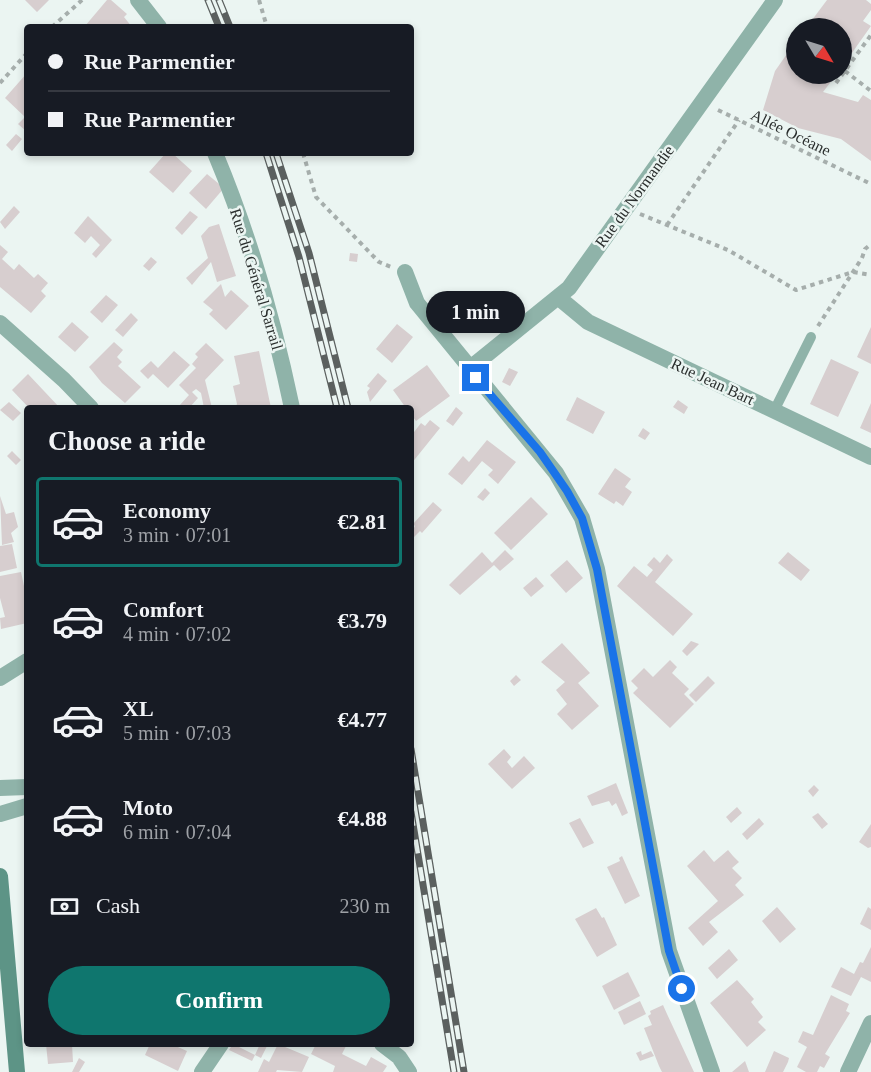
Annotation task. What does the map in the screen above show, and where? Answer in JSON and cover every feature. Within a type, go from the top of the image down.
[{"type":"main road","points":[[0,876],[16,1072]]},
{"type":"street","points":[[138,0],[157,24]]},
{"type":"street","name":"Rue du Normandie","points":[[469,369],[559,298],[775,0]]},
{"type":"street","name":"Rue du Général Sarrail","points":[[215,156],[230,191],[280,352],[291,405]]},
{"type":"street","points":[[405,272],[417,303],[556,473],[582,518],[597,569],[669,951],[712,1072]]},
{"type":"street","name":"Rue Jean Bart","points":[[559,298],[588,322],[871,457]]},
{"type":"street","points":[[0,323],[64,380],[88,405]]},
{"type":"street","points":[[0,678],[24,663]]},
{"type":"street","points":[[0,788],[24,786]]},
{"type":"street","points":[[0,814],[24,807]]},
{"type":"street","points":[[848,1072],[871,1023]]},
{"type":"street","points":[[202,1072],[219,1047]]},
{"type":"street","points":[[387,1047],[409,1072]]},
{"type":"lane","points":[[774,411],[811,337]]},
{"type":"path","points":[[55,24],[82,0]]},
{"type":"path","points":[[259,0],[266,24]]},
{"type":"path","points":[[852,61],[871,34]]},
{"type":"path","points":[[0,82],[24,56]]},
{"type":"path","points":[[852,76],[871,91]]},
{"type":"path","name":"Allée Océane","points":[[702,102],[871,184]]},
{"type":"path","points":[[667,225],[739,120]]},
{"type":"path","points":[[304,156],[316,197],[379,262],[405,272]]},
{"type":"path","points":[[626,207],[728,250],[796,290],[853,272],[871,274]]},
{"type":"path","points":[[811,337],[853,272],[865,249],[871,243]]},
{"type":"building","points":[[25,0],[49,0],[37,12]]},
{"type":"building","points":[[107,0],[111,0],[127,14],[124,17],[130,24],[87,24]]},
{"type":"building","points":[[827,0],[866,0],[871,4],[871,10],[863,21],[871,26],[852,53],[852,18],[814,18]]},
{"type":"building","points":[[786,55],[786,84],[829,84],[823,92],[858,102],[863,95],[871,100],[871,161],[841,139],[798,128],[763,110],[775,71]]},
{"type":"building","points":[[24,76],[24,116],[5,98]]},
{"type":"building","points":[[24,118],[24,129],[18,124]]},
{"type":"building","points":[[16,134],[22,139],[12,151],[6,145]]},
{"type":"building","points":[[163,156],[175,156],[192,171],[173,193],[149,172]]},
{"type":"building","points":[[207,174],[224,188],[206,209],[189,193]]},
{"type":"building","points":[[14,206],[20,212],[5,229],[0,222]]},
{"type":"building","points":[[190,211],[198,217],[182,235],[175,228]]},
{"type":"building","points":[[88,216],[112,240],[96,258],[92,254],[100,245],[91,236],[85,243],[74,233]]},
{"type":"building","points":[[219,224],[236,276],[217,282],[211,262],[192,285],[186,278],[208,258],[201,236],[209,227]]},
{"type":"building","points":[[0,245],[8,252],[2,259],[14,270],[19,264],[34,278],[38,274],[48,283],[41,291],[46,296],[31,313],[0,287]]},
{"type":"building","points":[[350,253],[358,254],[357,262],[349,261]]},
{"type":"building","points":[[151,257],[157,262],[149,271],[143,266]]},
{"type":"building","points":[[221,284],[225,297],[231,290],[249,306],[226,330],[209,314],[213,310],[203,302]]},
{"type":"building","points":[[106,295],[118,305],[102,323],[90,312]]},
{"type":"building","points":[[131,313],[138,320],[123,337],[115,330]]},
{"type":"building","points":[[72,322],[89,337],[75,352],[58,337]]},
{"type":"building","points":[[397,324],[413,337],[392,363],[376,349]]},
{"type":"building","points":[[871,327],[871,364],[857,357]]},
{"type":"building","points":[[114,342],[123,350],[117,357],[122,362],[118,366],[141,387],[125,403],[102,383],[89,367]]},
{"type":"building","points":[[206,343],[224,360],[205,380],[211,405],[203,405],[201,393],[196,389],[192,392],[198,398],[192,405],[180,405],[189,395],[179,385],[196,368],[192,364],[198,357],[195,354]]},
{"type":"building","points":[[174,351],[190,365],[168,388],[153,374],[148,379],[140,371],[151,361],[158,368]]},
{"type":"building","points":[[259,351],[270,405],[236,405],[233,386],[240,384],[234,356]]},
{"type":"building","points":[[831,359],[859,372],[838,417],[810,404]]},
{"type":"building","points":[[427,365],[450,396],[416,421],[414,405],[404,405],[393,390]]},
{"type":"building","points":[[509,368],[518,372],[510,386],[502,382]]},
{"type":"building","points":[[378,373],[387,381],[370,402],[367,392],[370,388],[367,386]]},
{"type":"building","points":[[28,374],[57,405],[26,405],[12,390]]},
{"type":"building","points":[[577,397],[605,412],[593,434],[566,420]]},
{"type":"building","points":[[678,400],[688,407],[684,414],[673,407]]},
{"type":"building","points":[[9,402],[21,413],[13,421],[0,410]]},
{"type":"building","points":[[871,403],[871,433],[860,428]]},
{"type":"building","points":[[456,407],[463,413],[453,426],[446,421]]},
{"type":"building","points":[[430,420],[440,428],[414,460],[414,432],[421,423],[425,426]]},
{"type":"building","points":[[643,428],[650,433],[645,440],[638,436]]},
{"type":"building","points":[[487,440],[516,462],[498,484],[488,475],[493,470],[482,461],[462,485],[448,474],[463,456],[469,462]]},
{"type":"building","points":[[12,451],[21,460],[16,465],[7,456]]},
{"type":"building","points":[[615,468],[631,479],[625,487],[632,492],[623,506],[616,501],[614,504],[598,494]]},
{"type":"building","points":[[485,488],[490,493],[483,501],[477,497]]},
{"type":"building","points":[[0,496],[6,514],[14,512],[18,527],[11,533],[14,542],[2,545]]},
{"type":"building","points":[[531,497],[548,514],[511,550],[494,533]]},
{"type":"building","points":[[433,502],[442,510],[422,533],[420,531],[414,537],[414,523]]},
{"type":"building","points":[[12,544],[17,568],[0,572],[0,546]]},
{"type":"building","points":[[505,550],[514,559],[500,571],[494,565],[460,595],[449,585],[482,552],[492,563]]},
{"type":"building","points":[[788,552],[810,570],[801,581],[778,563]]},
{"type":"building","points":[[667,554],[673,560],[655,582],[693,614],[673,636],[617,586],[634,566],[647,577],[653,570],[647,565],[654,557],[660,563]]},
{"type":"building","points":[[567,560],[583,578],[566,593],[550,575]]},
{"type":"building","points":[[21,572],[24,586],[24,624],[1,629],[0,618],[5,617],[0,598],[0,576]]},
{"type":"building","points":[[536,577],[544,586],[531,597],[523,588]]},
{"type":"building","points":[[691,641],[699,644],[687,656],[682,651]]},
{"type":"building","points":[[562,643],[590,673],[578,683],[599,706],[572,730],[557,714],[567,704],[556,690],[565,682],[541,662]]},
{"type":"building","points":[[670,660],[677,667],[672,673],[689,689],[684,694],[694,704],[670,728],[633,693],[638,688],[631,681],[644,668],[653,677]]},
{"type":"building","points":[[516,675],[521,680],[514,686],[510,681]]},
{"type":"building","points":[[708,676],[715,683],[696,702],[689,695]]},
{"type":"building","points":[[504,749],[511,757],[507,762],[512,768],[524,756],[535,768],[512,789],[488,764]]},
{"type":"building","points":[[616,783],[628,813],[622,816],[616,803],[612,806],[609,801],[592,806],[587,796]]},
{"type":"building","points":[[814,785],[819,790],[813,797],[808,791]]},
{"type":"building","points":[[737,807],[742,813],[731,823],[726,817]]},
{"type":"building","points":[[818,813],[828,824],[822,829],[812,817]]},
{"type":"building","points":[[580,818],[594,843],[583,848],[569,823]]},
{"type":"building","points":[[759,818],[764,824],[747,840],[742,834]]},
{"type":"building","points":[[871,824],[871,847],[868,848],[859,842]]},
{"type":"building","points":[[704,850],[714,862],[728,850],[739,862],[732,868],[742,878],[735,885],[744,895],[709,922],[718,932],[703,946],[688,928],[718,901],[687,866]]},
{"type":"building","points":[[622,856],[640,896],[625,904],[607,867],[620,861],[619,858]]},
{"type":"building","points":[[777,907],[796,929],[780,943],[762,921]]},
{"type":"building","points":[[868,907],[871,909],[871,930],[860,924]]},
{"type":"building","points":[[596,908],[602,918],[604,917],[617,945],[597,957],[575,919]]},
{"type":"building","points":[[871,947],[871,982],[861,977],[851,996],[831,987],[841,967],[854,974]]},
{"type":"building","points":[[729,949],[738,960],[717,979],[708,968]]},
{"type":"building","points":[[628,972],[640,996],[614,1010],[602,986]]},
{"type":"building","points":[[737,980],[754,999],[751,1002],[763,1017],[758,1022],[766,1030],[747,1047],[710,1003]]},
{"type":"building","points":[[831,995],[849,1004],[846,1011],[850,1013],[825,1054],[830,1057],[824,1068],[820,1066],[817,1072],[806,1072],[797,1067],[807,1047],[798,1042],[803,1031],[813,1035]]},
{"type":"building","points":[[640,1001],[646,1014],[624,1025],[618,1012]]},
{"type":"building","points":[[663,1005],[694,1072],[662,1072],[659,1066],[644,1028],[652,1025],[648,1016],[651,1014],[650,1011]]},
{"type":"building","points":[[46,1047],[72,1047],[73,1062],[48,1064]]},
{"type":"building","points":[[149,1047],[178,1047],[187,1051],[178,1071],[145,1055]]},
{"type":"building","points":[[231,1047],[239,1047],[255,1055],[252,1061],[229,1050]]},
{"type":"building","points":[[259,1047],[266,1047],[261,1058],[255,1055]]},
{"type":"building","points":[[276,1047],[285,1047],[309,1057],[302,1072],[277,1070],[276,1072],[258,1072],[264,1059],[269,1062]]},
{"type":"building","points":[[314,1047],[346,1047],[342,1054],[366,1066],[371,1057],[387,1066],[383,1072],[333,1072],[335,1066],[311,1054]]},
{"type":"building","points":[[641,1051],[642,1055],[651,1051],[654,1056],[640,1061],[636,1053]]},
{"type":"building","points":[[774,1051],[789,1058],[788,1062],[783,1072],[765,1072]]},
{"type":"building","points":[[79,1058],[85,1062],[79,1072],[72,1072]]},
{"type":"building","points":[[745,1061],[749,1072],[732,1072]]},
{"type":"railway","points":[[208,0],[218,24]]},
{"type":"railway","points":[[219,0],[229,24]]},
{"type":"railway","points":[[267,156],[299,257],[336,405]]},
{"type":"railway","points":[[277,156],[309,253],[347,405]]},
{"type":"railway","points":[[414,767],[464,1072]]},
{"type":"railway","points":[[414,830],[454,1072]]},
{"type":"route","points":[[476,378],[556,473],[582,518],[597,569],[669,951],[682,989]]}]
